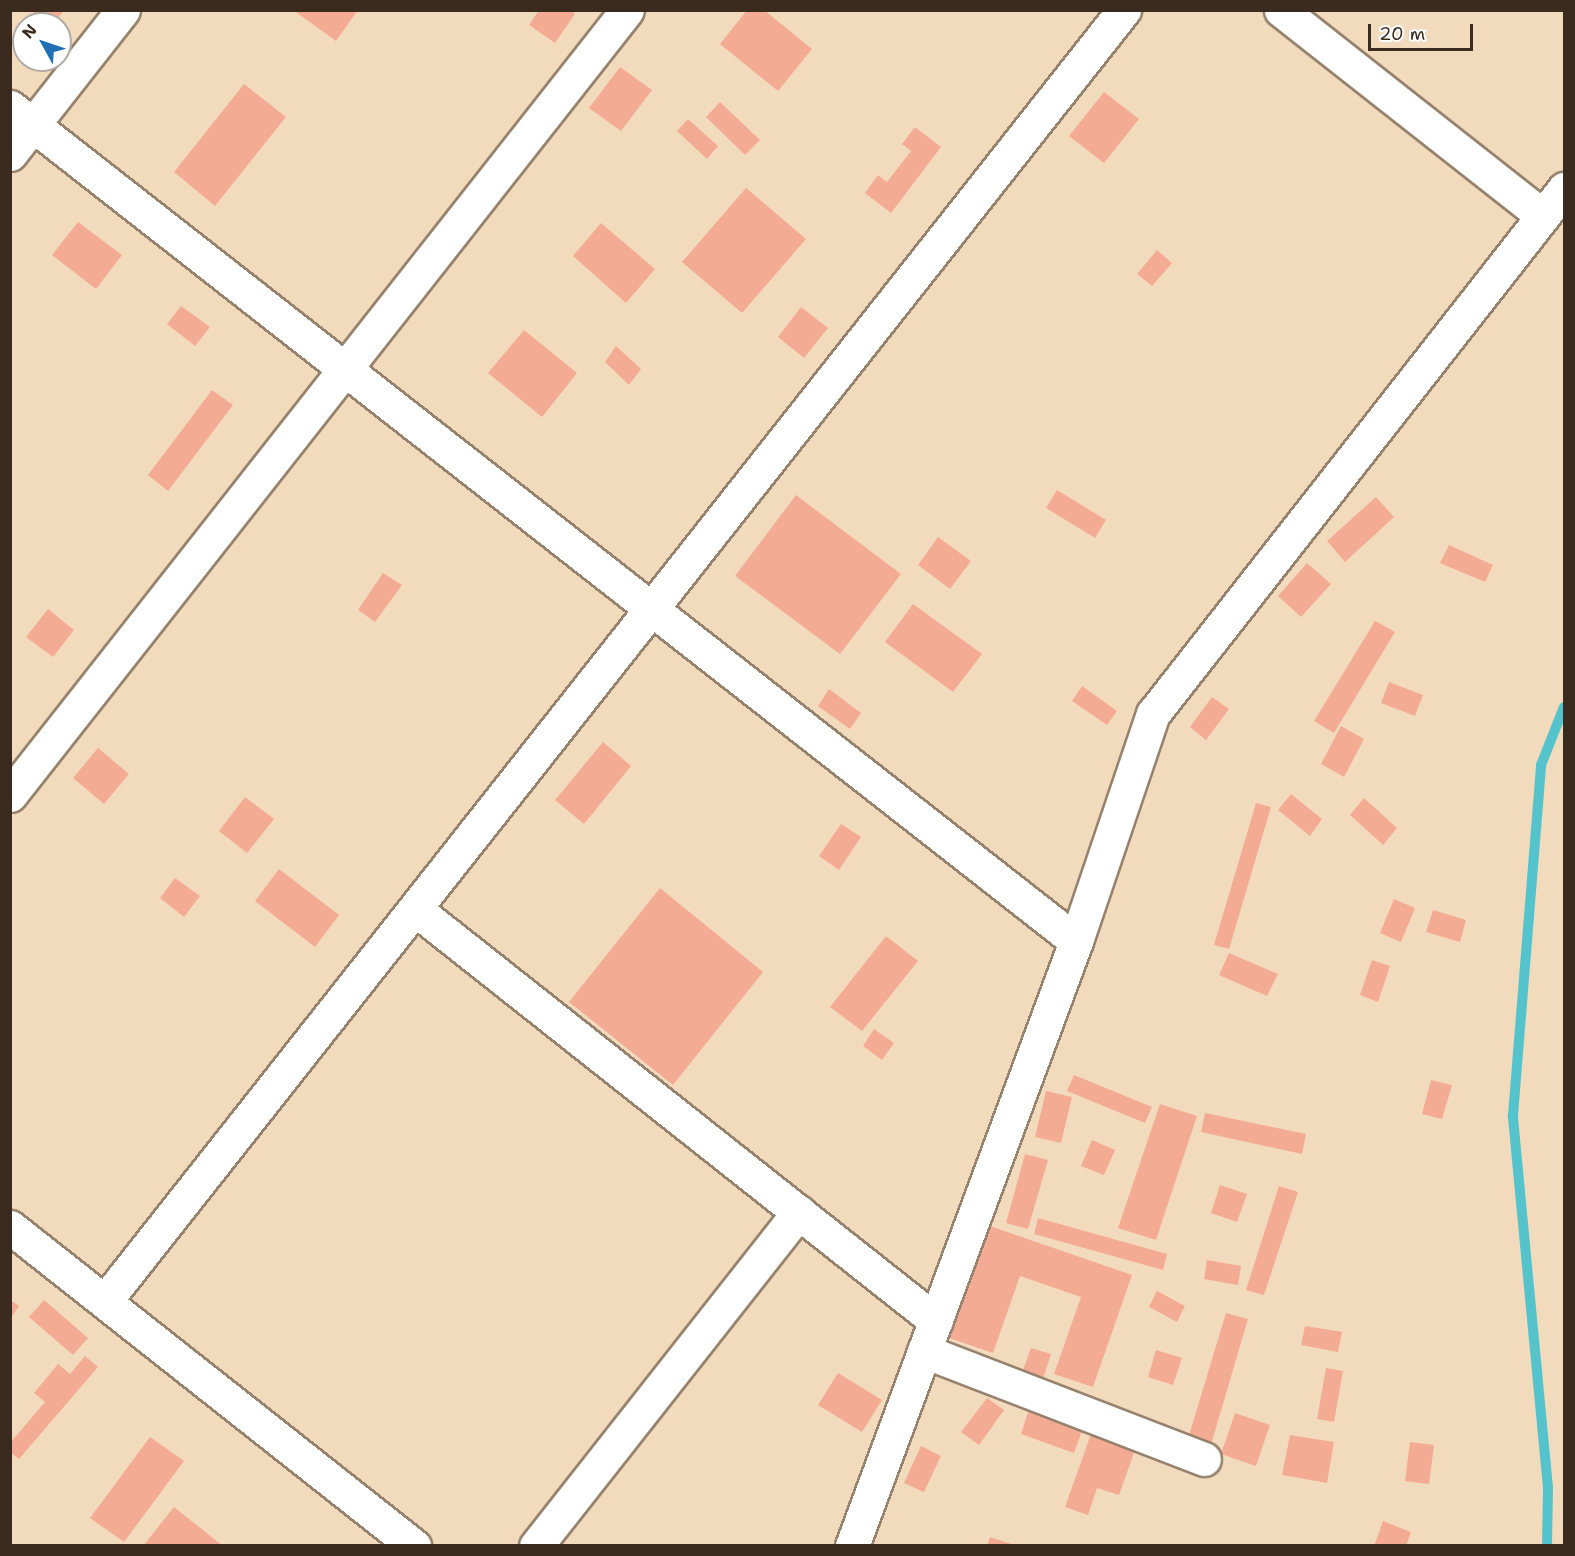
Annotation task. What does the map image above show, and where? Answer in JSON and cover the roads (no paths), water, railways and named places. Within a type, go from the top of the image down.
[{"type":"street","points":[[10,154],[22,116],[123,10]]},
{"type":"street","points":[[10,795],[627,10]]},
{"type":"street","points":[[105,1302],[1124,10]]},
{"type":"street","points":[[1281,10],[1543,216]]},
{"type":"street","points":[[22,116],[1076,941]]},
{"type":"street","points":[[852,1545],[1076,941],[1153,714],[1564,189]]},
{"type":"street","points":[[415,909],[936,1321]]},
{"type":"street","points":[[536,1545],[798,1212]]},
{"type":"street","points":[[10,1227],[414,1545]]},
{"type":"street","points":[[924,1351],[1204,1459]]},
{"type":"waterway","points":[[1547,1546],[1548,1488],[1513,1115],[1541,765],[1564,707]]}]
